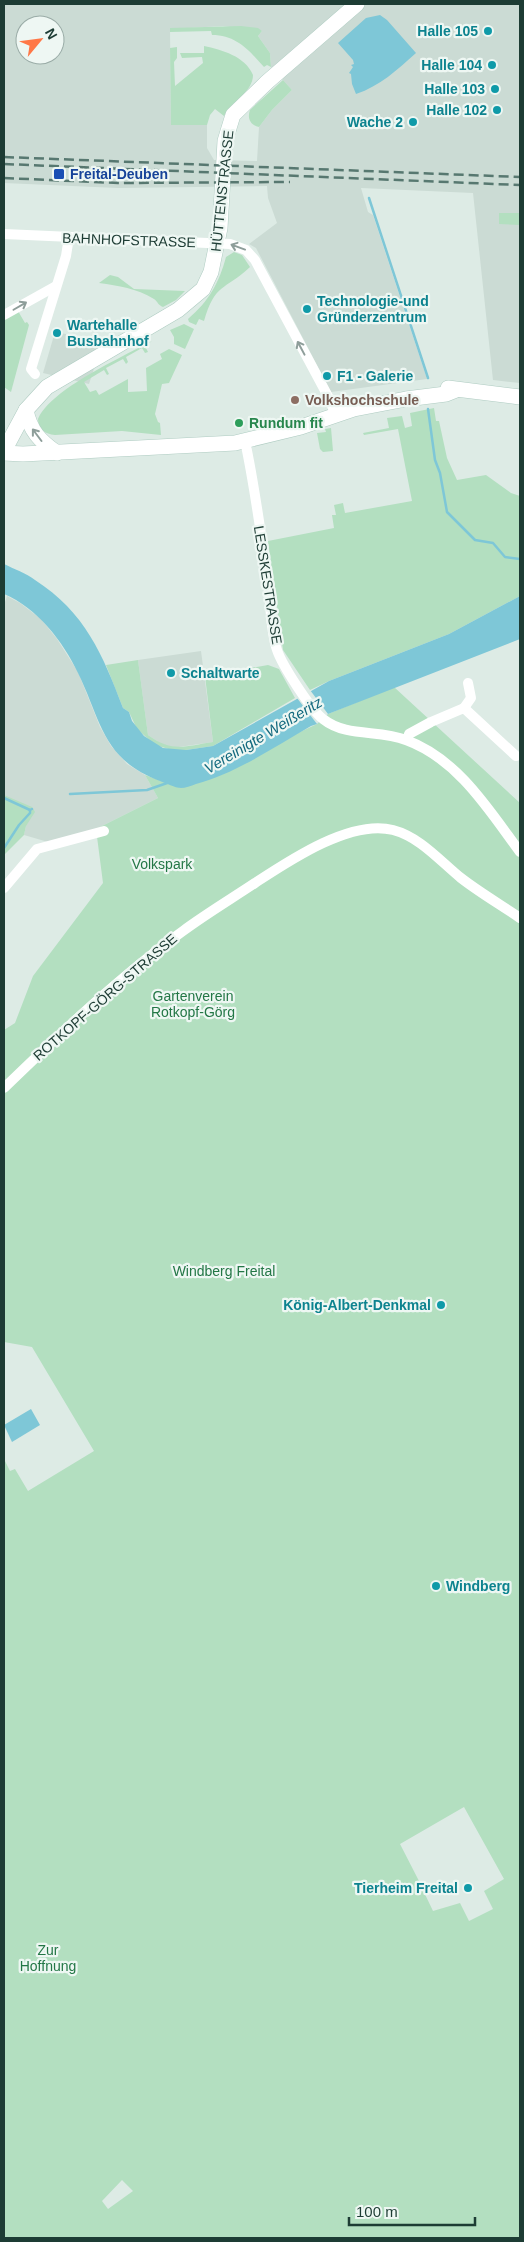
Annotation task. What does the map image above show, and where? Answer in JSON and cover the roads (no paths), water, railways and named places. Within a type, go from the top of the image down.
[{"type":"main road","name":"HÜTTENSTRASSE","points":[[4,452],[26,410],[53,383],[178,310],[203,289],[211,272],[218,243],[226,136],[233,116],[268,82],[357,4]]},
{"type":"main road","points":[[4,452],[57,452],[245,441],[302,427],[334,410],[397,391],[443,386],[456,390],[520,397]]},
{"type":"main road","points":[[26,410],[29,422],[37,436],[57,452]]},
{"type":"street","name":"BAHNHOFSTRASSE","points":[[4,234],[218,243],[237,246],[251,254],[334,410]]},
{"type":"street","points":[[35,374],[30,369],[66,256],[69,237]]},
{"type":"street","points":[[4,315],[56,286]]},
{"type":"street","name":"LESSKESTRASSE","points":[[245,441],[277,650],[303,694],[323,719],[345,730],[388,735],[406,740],[429,752],[455,770],[484,803],[520,852]]},
{"type":"street","points":[[406,740],[409,734],[464,708],[471,698],[468,683]]},
{"type":"street","points":[[464,708],[513,754],[520,746]]},
{"type":"street","name":"ROTKOPF-GÖRG-STRASSE","points":[[4,1088],[120,980],[181,932],[309,849],[347,834],[375,828],[394,830],[408,836],[433,853],[461,878],[520,918]]},
{"type":"street","points":[[4,888],[37,849],[104,830]]},
{"type":"water","points":[[380,15],[387,20],[416,53],[381,82],[356,94],[351,74],[349,73],[353,67],[351,65],[354,64],[353,60],[338,43],[366,18]]},
{"type":"water","name":"Vereinigte Weißeritz","points":[[4,564],[24,573],[52,593],[80,621],[100,653],[123,708],[129,712],[132,721],[144,736],[163,748],[186,750],[213,746],[329,681],[449,634],[520,596],[520,639],[328,714],[317,724],[241,766],[211,779],[179,788],[141,772],[126,762],[115,750],[99,723],[78,673],[65,649],[38,617],[16,600],[4,594]]},
{"type":"water","points":[[31,1409],[40,1425],[12,1442],[4,1425]]},
{"type":"waterway","points":[[369,198],[428,378]]},
{"type":"waterway","points":[[428,409],[435,460],[440,473],[447,512],[475,540],[493,543],[505,557],[520,559]]},
{"type":"waterway","points":[[70,794],[147,790],[170,782]]},
{"type":"waterway","points":[[4,798],[30,810]]},
{"type":"waterway","points":[[4,848],[32,809]]},
{"type":"railway","points":[[4,157],[520,177]]},
{"type":"railway","points":[[4,164],[520,185]]},
{"type":"railway","points":[[4,178],[118,183],[290,182]]},
{"type":"place","name":"Halle 105","points":[[488,31]]},
{"type":"place","name":"Halle 104","points":[[492,65]]},
{"type":"place","name":"Halle 103","points":[[495,89]]},
{"type":"place","name":"Halle 102","points":[[497,110]]},
{"type":"place","name":"Wache 2","points":[[413,122]]},
{"type":"place","name":"Freital-Deuben","points":[[59,174]]},
{"type":"place","name":"Technologie-und Gründerzentrum","points":[[307,309]]},
{"type":"place","name":"Wartehalle Busbahnhof","points":[[57,333]]},
{"type":"place","name":"F1 - Galerie","points":[[327,376]]},
{"type":"place","name":"Volkshochschule","points":[[295,400]]},
{"type":"place","name":"Rundum fit","points":[[239,423]]},
{"type":"place","name":"Schaltwarte","points":[[171,673]]},
{"type":"place","name":"König-Albert-Denkmal","points":[[441,1305]]},
{"type":"place","name":"Windberg","points":[[436,1586]]},
{"type":"place","name":"Tierheim Freital","points":[[468,1888]]},
{"type":"park label","name":"Volkspark","points":[[162,864]]},
{"type":"park label","name":"Gartenverein Rotkopf-Görg","points":[[193,1004]]},
{"type":"park label","name":"Windberg Freital","points":[[224,1271]]},
{"type":"park label","name":"Zur Hoffnung","points":[[48,1958]]}]
